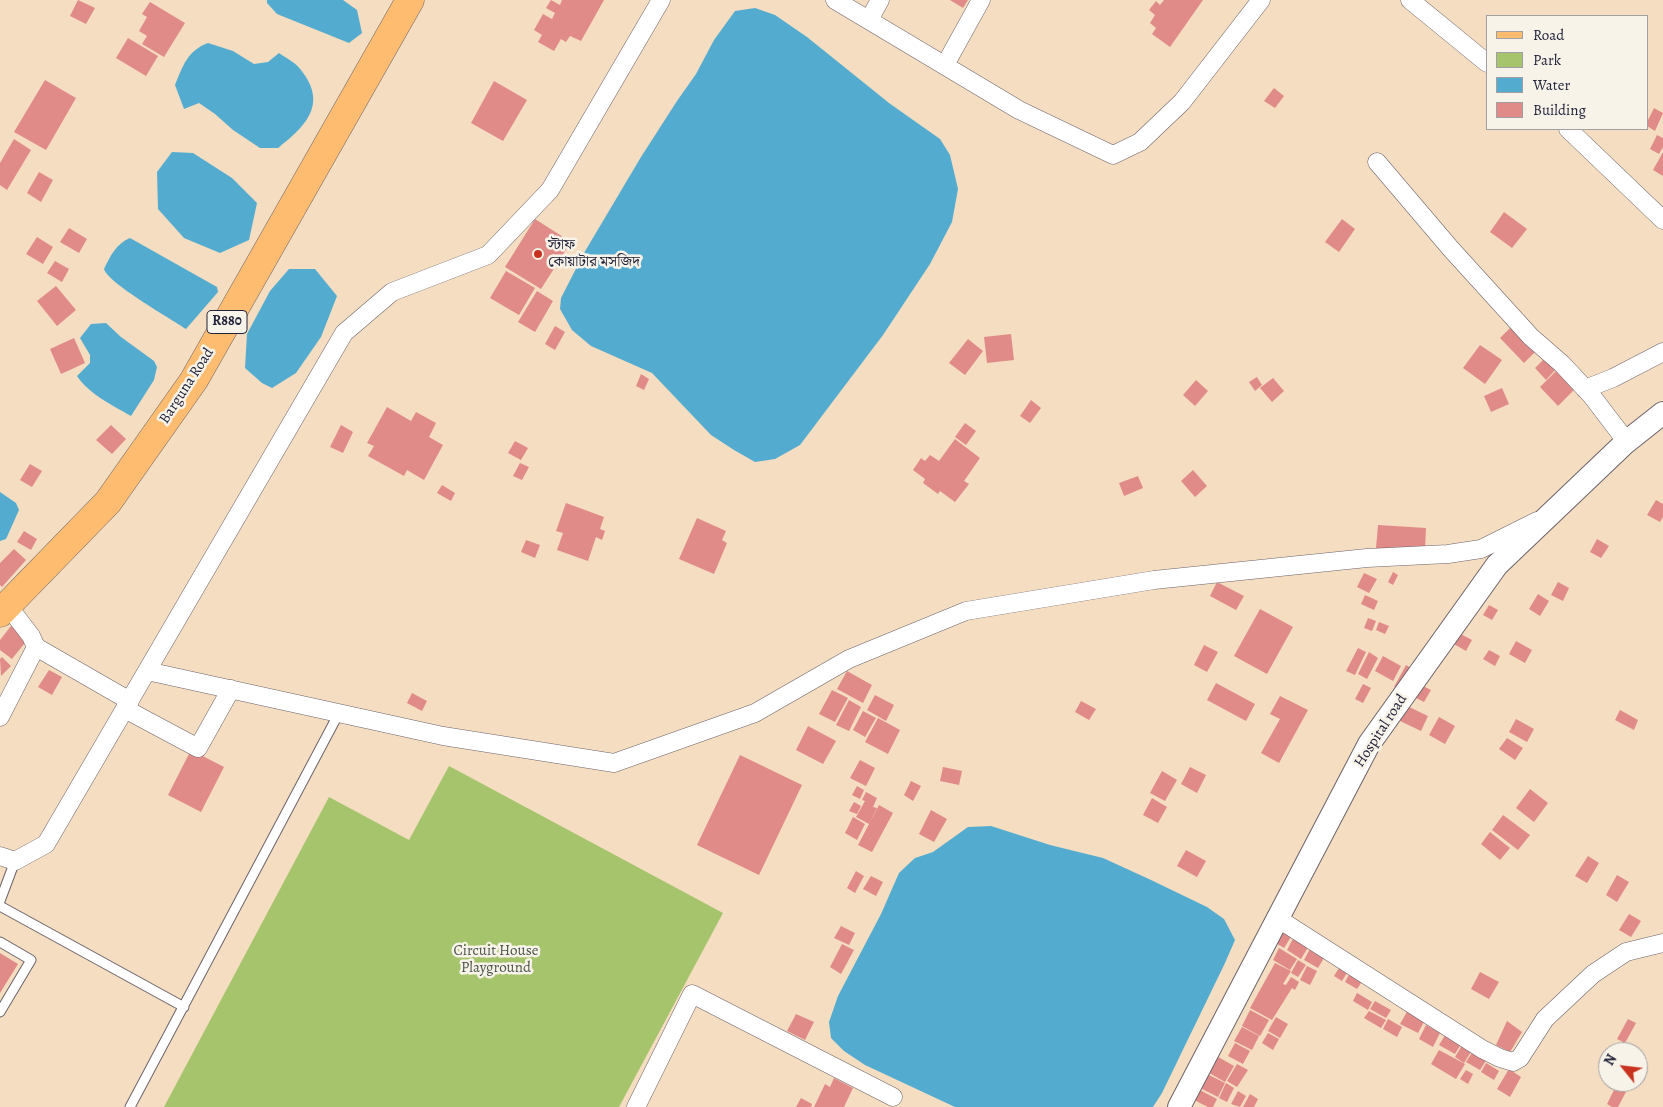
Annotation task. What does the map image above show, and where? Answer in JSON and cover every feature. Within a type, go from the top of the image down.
[{"type":"main road","name":"Barguna Road","points":[[4,610],[108,502],[194,380],[410,0]]},
{"type":"street","points":[[7,858],[46,844],[344,333],[392,292],[488,255],[550,190],[661,0]]},
{"type":"street","points":[[835,0],[1019,110],[1113,155],[1140,142],[1182,102],[1261,0]]},
{"type":"street","points":[[868,20],[880,0]]},
{"type":"street","points":[[945,65],[981,0]]},
{"type":"street","points":[[1410,0],[1486,62]]},
{"type":"street","points":[[1569,130],[1663,220]]},
{"type":"street","points":[[1377,162],[1451,250],[1524,330],[1562,364],[1588,392],[1623,438]]},
{"type":"street","points":[[1588,392],[1663,352]]},
{"type":"street","name":"Hospital road","points":[[1179,1107],[1369,744],[1498,565],[1552,513],[1623,438],[1663,413]]},
{"type":"street","points":[[147,671],[443,736],[614,763],[755,713],[850,659],[966,612],[1154,580],[1367,558],[1448,554],[1482,549],[1552,513]]},
{"type":"street","points":[[4,610],[31,636],[36,647],[198,748],[231,689]]},
{"type":"street","points":[[0,716],[36,647]]},
{"type":"street","points":[[1277,918],[1482,1049],[1513,1062],[1520,1058],[1545,1019],[1593,974],[1626,952],[1663,942]]},
{"type":"street","points":[[636,1107],[692,994],[893,1097]]},
{"type":"lane","points":[[130,1107],[339,713]]},
{"type":"lane","points":[[0,901],[7,858]]},
{"type":"lane","points":[[0,906],[184,1007]]},
{"type":"lane","points":[[0,942],[31,960],[0,1012]]},
{"type":"green space","name":"Circuit House Playground","points":[[449,766],[723,913],[619,1107],[164,1107],[329,797],[409,840]]},
{"type":"water","points":[[267,0],[343,0],[357,10],[362,33],[349,43],[277,14],[267,3]]},
{"type":"water","points":[[755,8],[775,15],[807,37],[889,103],[940,139],[950,155],[958,189],[952,222],[930,264],[883,335],[800,445],[775,459],[755,462],[711,435],[652,373],[591,346],[572,330],[560,309],[561,298],[584,253],[641,157],[696,74],[714,40],[735,11]]},
{"type":"water","points":[[208,43],[233,51],[254,64],[268,62],[279,53],[294,63],[309,82],[313,93],[313,104],[310,114],[305,123],[278,148],[260,148],[233,130],[199,103],[184,109],[175,85],[183,65],[190,55]]},
{"type":"water","points":[[172,152],[193,153],[232,178],[257,203],[249,240],[220,253],[184,238],[158,209],[157,172]]},
{"type":"water","points":[[130,238],[217,287],[218,292],[186,329],[128,292],[108,275],[104,269],[111,255],[125,240]]},
{"type":"water","points":[[289,269],[315,269],[337,296],[321,337],[296,373],[272,388],[262,383],[245,368],[247,334],[270,291]]},
{"type":"water","points":[[106,323],[121,337],[154,361],[157,367],[154,380],[131,416],[94,394],[77,376],[90,363],[90,355],[80,338],[91,324]]},
{"type":"water","points":[[0,492],[16,503],[19,510],[6,539],[0,541]]},
{"type":"water","points":[[991,826],[1050,845],[1103,858],[1207,907],[1224,919],[1235,940],[1162,1093],[1153,1107],[955,1107],[865,1065],[844,1051],[831,1038],[829,1022],[838,996],[881,914],[899,873],[915,858],[933,852],[968,827]]},
{"type":"building","points":[[78,0],[95,8],[86,24],[70,16]]},
{"type":"building","points":[[551,0],[560,5],[562,0],[604,0],[581,41],[570,36],[566,42],[561,39],[554,51],[538,42],[542,35],[534,30],[543,14],[552,19],[555,13],[546,8]]},
{"type":"building","points":[[950,0],[968,0],[963,8]]},
{"type":"building","points":[[1164,0],[1203,0],[1170,47],[1152,34],[1156,28],[1150,23],[1155,15],[1149,10],[1156,1],[1160,5]]},
{"type":"building","points":[[150,2],[185,23],[164,57],[142,44],[147,36],[139,31],[147,17],[142,14]]},
{"type":"building","points":[[128,38],[158,56],[146,76],[116,58]]},
{"type":"building","points":[[45,80],[76,98],[46,150],[14,132]]},
{"type":"building","points":[[494,81],[527,100],[503,141],[471,123]]},
{"type":"building","points":[[1274,88],[1284,96],[1275,108],[1264,101]]},
{"type":"building","points":[[1654,108],[1663,113],[1655,131],[1648,127],[1648,120]]},
{"type":"building","points":[[1657,135],[1663,138],[1663,147],[1659,154],[1650,149]]},
{"type":"building","points":[[14,139],[31,150],[7,190],[0,185],[0,163]]},
{"type":"building","points":[[1663,152],[1663,176],[1653,170]]},
{"type":"building","points":[[39,172],[53,180],[41,202],[27,193]]},
{"type":"building","points":[[1504,212],[1527,229],[1512,248],[1490,232]]},
{"type":"building","name":"স্টাফ কোয়াটার মসজিদ","points":[[535,219],[571,242],[541,289],[505,267]]},
{"type":"building","points":[[1342,219],[1355,229],[1339,252],[1325,242]]},
{"type":"building","points":[[69,228],[87,239],[79,253],[60,242]]},
{"type":"building","points":[[37,237],[53,247],[43,264],[26,254]]},
{"type":"building","points":[[55,261],[69,269],[62,282],[47,273]]},
{"type":"building","points":[[506,271],[535,288],[519,315],[490,298]]},
{"type":"building","points":[[56,286],[76,310],[57,326],[37,301]]},
{"type":"building","points":[[537,291],[553,301],[535,332],[518,322]]},
{"type":"building","points":[[555,326],[565,332],[555,350],[545,344]]},
{"type":"building","points":[[1512,326],[1537,350],[1524,363],[1500,338]]},
{"type":"building","points":[[1011,334],[1014,360],[987,363],[984,337]]},
{"type":"building","points":[[74,338],[85,363],[61,374],[50,349]]},
{"type":"building","points":[[968,339],[983,351],[965,375],[949,363]]},
{"type":"building","points":[[1480,345],[1502,360],[1485,384],[1463,368]]},
{"type":"building","points":[[1545,358],[1556,369],[1546,380],[1535,368]]},
{"type":"building","points":[[1557,370],[1576,388],[1558,406],[1540,387]]},
{"type":"building","points":[[641,374],[649,379],[644,390],[636,386]]},
{"type":"building","points":[[1257,377],[1262,385],[1255,391],[1249,382]]},
{"type":"building","points":[[1273,378],[1284,391],[1272,402],[1260,388]]},
{"type":"building","points":[[1196,380],[1208,391],[1195,406],[1183,395]]},
{"type":"building","points":[[1502,388],[1509,404],[1491,412],[1484,396]]},
{"type":"building","points":[[1031,400],[1041,408],[1030,423],[1020,416]]},
{"type":"building","points":[[387,407],[411,421],[416,412],[436,423],[429,437],[443,445],[424,480],[407,470],[404,476],[368,456],[374,446],[367,443]]},
{"type":"building","points":[[965,423],[976,431],[966,445],[955,437]]},
{"type":"building","points":[[111,425],[126,439],[112,454],[96,440]]},
{"type":"building","points":[[341,425],[353,432],[343,453],[330,447]]},
{"type":"building","points":[[955,439],[980,458],[964,481],[969,484],[955,502],[940,491],[938,494],[923,483],[925,479],[913,470],[921,458],[925,461],[930,455],[939,461]]},
{"type":"building","points":[[515,441],[528,448],[521,460],[508,453]]},
{"type":"building","points":[[520,463],[529,467],[522,480],[513,476]]},
{"type":"building","points":[[30,464],[42,471],[32,487],[20,480]]},
{"type":"building","points":[[1193,470],[1207,486],[1195,497],[1181,481]]},
{"type":"building","points":[[1138,476],[1143,488],[1124,496],[1119,483]]},
{"type":"building","points":[[442,485],[455,493],[451,501],[437,493]]},
{"type":"building","points":[[1656,500],[1663,504],[1663,517],[1660,522],[1647,515]]},
{"type":"building","points":[[566,503],[604,517],[600,529],[605,531],[602,540],[596,537],[588,561],[557,550],[563,533],[556,531]]},
{"type":"building","points":[[697,518],[726,531],[722,540],[727,543],[714,574],[679,559]]},
{"type":"building","points":[[1378,525],[1426,528],[1425,550],[1376,548]]},
{"type":"building","points":[[24,531],[37,539],[31,550],[17,542]]},
{"type":"building","points":[[1597,539],[1609,546],[1601,558],[1590,552]]},
{"type":"building","points":[[526,540],[540,545],[535,558],[521,552]]},
{"type":"building","points":[[14,549],[26,560],[2,587],[0,585],[0,563]]},
{"type":"building","points":[[1393,572],[1398,575],[1393,585],[1388,582]]},
{"type":"building","points":[[1364,573],[1377,579],[1369,593],[1357,587]]},
{"type":"building","points":[[1217,582],[1244,596],[1236,610],[1210,596]]},
{"type":"building","points":[[1558,582],[1569,588],[1563,601],[1551,595]]},
{"type":"building","points":[[1538,594],[1549,601],[1540,616],[1529,609]]},
{"type":"building","points":[[1365,595],[1378,601],[1374,610],[1361,604]]},
{"type":"building","points":[[1489,605],[1498,610],[1492,620],[1483,615]]},
{"type":"building","points":[[1260,609],[1293,627],[1267,674],[1234,656]]},
{"type":"building","points":[[1368,618],[1376,621],[1372,631],[1364,628]]},
{"type":"building","points":[[1379,622],[1389,626],[1385,634],[1376,630]]},
{"type":"building","points":[[11,626],[28,639],[12,659],[0,650],[0,640]]},
{"type":"building","points":[[1457,632],[1472,640],[1466,651],[1452,643]]},
{"type":"building","points":[[1516,641],[1532,650],[1525,663],[1509,654]]},
{"type":"building","points":[[1204,645],[1218,652],[1207,672],[1194,665]]},
{"type":"building","points":[[1358,648],[1366,652],[1355,675],[1346,671]]},
{"type":"building","points":[[1489,650],[1500,656],[1495,666],[1483,659]]},
{"type":"building","points":[[1369,652],[1378,658],[1367,679],[1358,674]]},
{"type":"building","points":[[1383,656],[1401,666],[1393,681],[1375,671]]},
{"type":"building","points":[[2,657],[11,666],[1,676],[0,659]]},
{"type":"building","points":[[1406,665],[1416,671],[1405,693],[1394,687]]},
{"type":"building","points":[[49,670],[62,677],[52,695],[38,687]]},
{"type":"building","points":[[847,671],[872,685],[863,703],[837,689]]},
{"type":"building","points":[[1216,683],[1255,704],[1246,721],[1207,700]]},
{"type":"building","points":[[1363,684],[1371,688],[1363,703],[1355,699]]},
{"type":"building","points":[[1421,685],[1431,690],[1424,702],[1414,697]]},
{"type":"building","points":[[832,690],[848,698],[835,722],[819,714]]},
{"type":"building","points":[[412,693],[427,701],[422,711],[407,703]]},
{"type":"building","points":[[875,695],[894,705],[886,721],[867,710]]},
{"type":"building","points":[[1280,696],[1308,710],[1279,763],[1261,753],[1280,719],[1270,714]]},
{"type":"building","points":[[849,700],[861,707],[849,731],[836,725]]},
{"type":"building","points":[[1081,701],[1096,709],[1089,720],[1075,712]]},
{"type":"building","points":[[1405,705],[1428,716],[1421,731],[1398,720]]},
{"type":"building","points":[[1620,710],[1638,720],[1634,730],[1615,720]]},
{"type":"building","points":[[863,711],[876,718],[865,737],[853,730]]},
{"type":"building","points":[[1439,717],[1455,726],[1445,744],[1429,735]]},
{"type":"building","points":[[878,718],[900,730],[888,754],[865,742]]},
{"type":"building","points":[[1516,719],[1534,729],[1527,742],[1509,732]]},
{"type":"building","points":[[808,726],[836,741],[823,764],[796,750]]},
{"type":"building","points":[[1507,738],[1523,748],[1515,760],[1499,749]]},
{"type":"building","points":[[191,750],[224,767],[201,812],[168,795]]},
{"type":"building","points":[[740,755],[802,785],[759,875],[697,845]]},
{"type":"building","points":[[860,760],[875,768],[866,786],[850,778]]},
{"type":"building","points":[[943,767],[962,771],[959,785],[940,781]]},
{"type":"building","points":[[1190,767],[1206,775],[1197,793],[1181,784]]},
{"type":"building","points":[[1162,771],[1177,780],[1165,801],[1150,793]]},
{"type":"building","points":[[911,781],[921,786],[913,801],[904,795]]},
{"type":"building","points":[[857,786],[864,790],[860,799],[852,795]]},
{"type":"building","points":[[1530,789],[1548,803],[1534,822],[1516,808]]},
{"type":"building","points":[[866,792],[877,798],[873,807],[877,808],[869,824],[856,817],[865,801],[862,800]]},
{"type":"building","points":[[1152,798],[1167,807],[1158,823],[1143,815]]},
{"type":"building","points":[[854,802],[861,806],[857,814],[849,811]]},
{"type":"building","points":[[879,805],[893,813],[872,852],[858,845]]},
{"type":"building","points":[[931,810],[947,819],[934,842],[919,834]]},
{"type":"building","points":[[1503,815],[1530,835],[1518,850],[1492,830]]},
{"type":"building","points":[[853,817],[865,824],[857,840],[845,833]]},
{"type":"building","points":[[1490,832],[1510,848],[1500,860],[1481,844]]},
{"type":"building","points":[[1186,850],[1206,861],[1197,877],[1177,866]]},
{"type":"building","points":[[1588,856],[1599,863],[1587,883],[1575,876]]},
{"type":"building","points":[[856,871],[864,876],[855,893],[847,888]]},
{"type":"building","points":[[1617,875],[1629,882],[1617,902],[1606,895]]},
{"type":"building","points":[[871,876],[883,882],[876,896],[863,889]]},
{"type":"building","points":[[1629,914],[1641,921],[1631,937],[1619,930]]},
{"type":"building","points":[[841,926],[855,933],[849,945],[834,938]]},
{"type":"building","points":[[1278,929],[1291,937],[1284,948],[1271,940]]},
{"type":"building","points":[[1295,935],[1310,944],[1301,959],[1287,950]]},
{"type":"building","points":[[842,944],[854,950],[841,974],[830,967]]},
{"type":"building","points":[[1312,945],[1327,953],[1318,968],[1304,960]]},
{"type":"building","points":[[1279,948],[1297,959],[1290,970],[1273,960]]},
{"type":"building","points":[[0,953],[18,964],[0,993]]},
{"type":"building","points":[[1298,960],[1306,965],[1298,977],[1291,973]]},
{"type":"building","points":[[1275,963],[1291,971],[1283,984],[1286,985],[1291,977],[1299,982],[1295,990],[1292,988],[1272,1020],[1250,1008]]},
{"type":"building","points":[[1307,966],[1317,971],[1310,985],[1300,980]]},
{"type":"building","points":[[1339,968],[1347,973],[1342,981],[1334,976]]},
{"type":"building","points":[[1352,969],[1365,977],[1357,989],[1345,982]]},
{"type":"building","points":[[1480,972],[1499,982],[1489,999],[1471,989]]},
{"type":"building","points":[[1357,993],[1372,1002],[1368,1010],[1353,1001]]},
{"type":"building","points":[[1375,1001],[1391,1010],[1386,1018],[1370,1009]]},
{"type":"building","points":[[1250,1010],[1269,1020],[1260,1036],[1242,1026]]},
{"type":"building","points":[[1408,1010],[1425,1020],[1418,1033],[1400,1024]]},
{"type":"building","points":[[1369,1011],[1386,1020],[1381,1028],[1364,1018]]},
{"type":"building","points":[[796,1014],[814,1022],[805,1040],[787,1031]]},
{"type":"building","points":[[1276,1017],[1288,1024],[1280,1038],[1268,1031]]},
{"type":"building","points":[[1388,1019],[1402,1027],[1397,1037],[1383,1029]]},
{"type":"building","points":[[1628,1019],[1636,1023],[1626,1042],[1617,1039]]},
{"type":"building","points":[[1507,1021],[1522,1032],[1510,1052],[1496,1045]]},
{"type":"building","points":[[1426,1025],[1440,1033],[1433,1047],[1419,1039]]},
{"type":"building","points":[[1242,1027],[1259,1036],[1252,1050],[1234,1041]]},
{"type":"building","points":[[1447,1032],[1463,1041],[1455,1054],[1439,1045]]},
{"type":"building","points":[[1268,1033],[1279,1039],[1273,1050],[1262,1043]]},
{"type":"building","points":[[1464,1042],[1474,1047],[1464,1063],[1455,1057]]},
{"type":"building","points":[[1235,1043],[1250,1051],[1243,1064],[1228,1056]]},
{"type":"building","points":[[1439,1050],[1465,1064],[1456,1079],[1431,1064]]},
{"type":"building","points":[[1473,1051],[1487,1059],[1480,1070],[1466,1062]]},
{"type":"building","points":[[1213,1054],[1234,1066],[1225,1082],[1204,1070]]},
{"type":"building","points":[[1486,1063],[1499,1071],[1494,1080],[1481,1072]]},
{"type":"building","points":[[1237,1064],[1248,1070],[1237,1087],[1227,1081]]},
{"type":"building","points":[[1509,1069],[1521,1077],[1510,1097],[1497,1089]]},
{"type":"building","points":[[1466,1070],[1473,1074],[1468,1084],[1460,1079]]},
{"type":"building","points":[[1203,1072],[1225,1083],[1218,1097],[1196,1086]]},
{"type":"building","points":[[834,1078],[853,1088],[844,1107],[814,1107],[825,1084],[830,1087]]},
{"type":"building","points":[[1226,1083],[1234,1088],[1227,1102],[1219,1098]]},
{"type":"building","points":[[1196,1088],[1217,1099],[1213,1107],[1208,1107],[1190,1098]]},
{"type":"building","points":[[1238,1091],[1246,1096],[1240,1107],[1231,1104]]},
{"type":"building","points":[[1613,1092],[1626,1092],[1618,1107],[1612,1107],[1607,1104]]},
{"type":"building","points":[[1250,1094],[1258,1099],[1254,1107],[1243,1107]]},
{"type":"building","points":[[801,1098],[812,1104],[811,1107],[796,1107]]},
{"type":"place","name":"স্টাফ কোয়াটার মসজিদ","points":[[538,254]]}]
